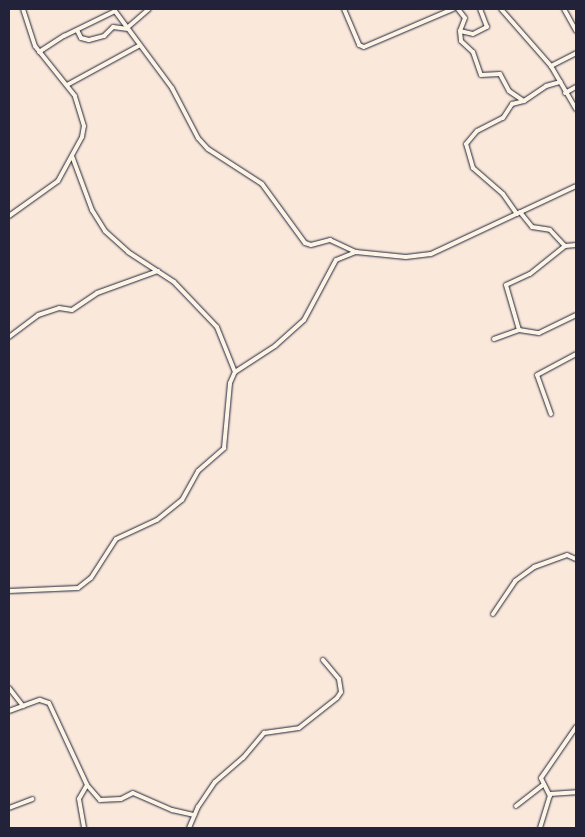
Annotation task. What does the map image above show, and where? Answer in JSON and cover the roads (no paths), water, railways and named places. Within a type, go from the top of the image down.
[{"type":"street","points":[[9,216],[54,185],[82,137],[84,126],[78,103],[67,85],[39,52],[23,9]]},
{"type":"street","points":[[128,29],[149,9]]},
{"type":"street","points":[[344,9],[359,45],[364,47],[453,9]]},
{"type":"street","points":[[458,9],[465,18],[460,31],[461,41],[473,52],[481,74],[500,74],[509,91],[524,101]]},
{"type":"street","points":[[460,31],[473,34],[487,27],[480,9]]},
{"type":"street","points":[[501,9],[551,66],[576,109]]},
{"type":"street","points":[[564,9],[576,31]]},
{"type":"street","points":[[39,52],[114,11],[172,88],[198,138],[208,149],[262,184],[305,243],[311,245],[330,240],[356,252],[411,257],[448,248],[576,186]]},
{"type":"street","points":[[77,30],[81,38],[89,40],[104,36],[113,27],[128,29]]},
{"type":"street","points":[[67,85],[140,45]]},
{"type":"street","points":[[551,66],[576,54]]},
{"type":"street","points":[[560,82],[542,88],[524,101],[512,104],[503,118],[471,135],[465,148],[475,172],[503,194],[529,226],[550,230],[566,246]]},
{"type":"street","points":[[565,93],[576,87]]},
{"type":"street","points":[[72,156],[92,210],[105,231],[128,252],[158,270],[182,289],[199,312],[217,327],[235,372]]},
{"type":"street","points":[[519,330],[506,285],[530,274],[566,246],[576,245]]},
{"type":"street","points":[[9,591],[78,588],[91,578],[116,539],[157,520],[182,500],[198,471],[224,448],[229,389],[235,372],[275,346],[304,320],[313,308],[332,263],[356,252]]},
{"type":"street","points":[[9,337],[38,315],[59,308],[72,310],[97,293],[158,270]]},
{"type":"street","points":[[494,339],[519,330],[539,332],[576,315]]},
{"type":"street","points":[[551,414],[537,375],[576,354]]},
{"type":"street","points":[[493,614],[515,581],[534,567],[567,555],[576,559]]},
{"type":"street","points":[[189,828],[194,815],[215,782],[243,758],[265,732],[299,728],[337,698],[341,692],[339,679],[323,660]]},
{"type":"street","points":[[9,688],[23,706]]},
{"type":"street","points":[[9,711],[40,700],[49,703],[87,785],[100,800],[123,799],[133,794],[172,810],[194,815]]},
{"type":"street","points":[[550,794],[543,786],[543,774],[566,746],[576,727]]},
{"type":"street","points":[[84,828],[79,799],[87,785]]},
{"type":"street","points":[[516,806],[543,786]]},
{"type":"street","points":[[550,794],[576,792]]},
{"type":"street","points":[[540,828],[550,794]]},
{"type":"street","points":[[9,808],[32,799]]}]
